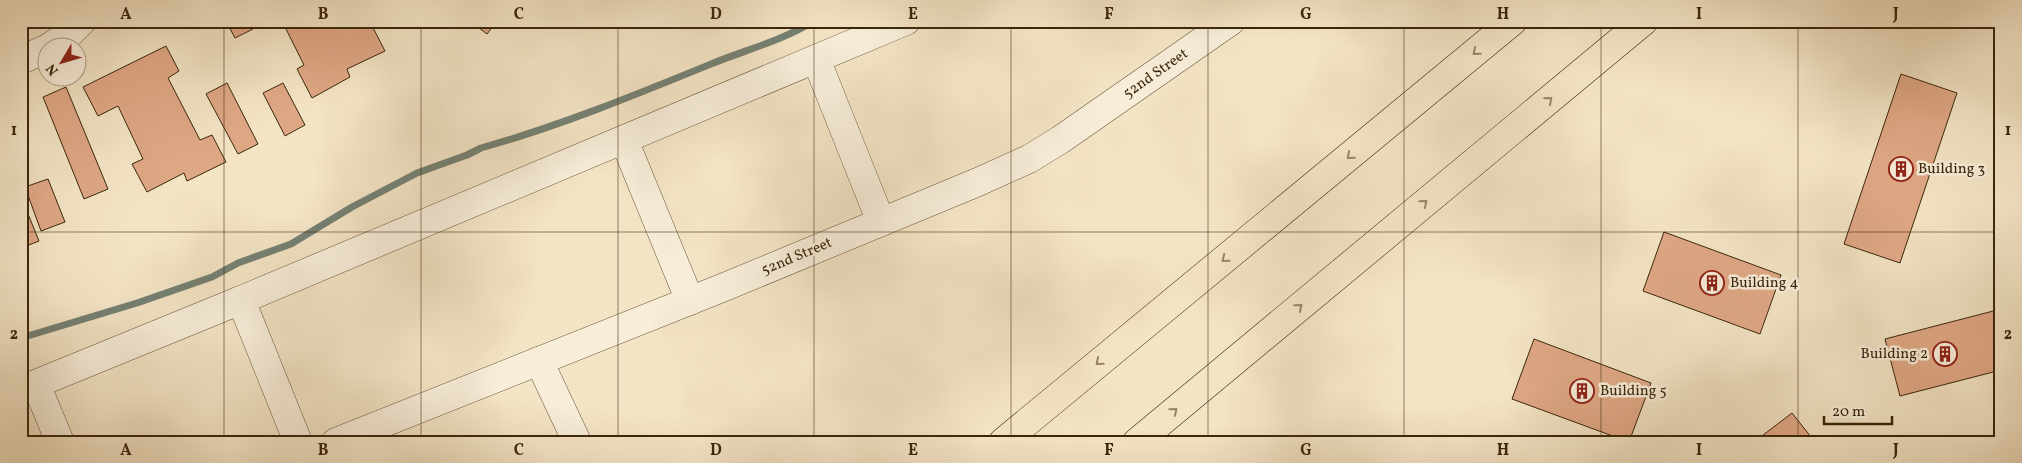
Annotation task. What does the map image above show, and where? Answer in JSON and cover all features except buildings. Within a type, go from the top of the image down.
[{"type":"highway","points":[[1003,442],[1513,21]]},
{"type":"highway","points":[[1137,442],[1644,21]]},
{"type":"street","points":[[63,38],[82,21]]},
{"type":"street","points":[[60,442],[29,387],[906,21]]},
{"type":"street","name":"52nd Street","points":[[336,442],[690,301],[1029,159],[1060,140],[1231,21]]},
{"type":"street","points":[[21,60],[38,52]]},
{"type":"street","points":[[816,59],[880,222]]},
{"type":"street","points":[[624,140],[690,301]]},
{"type":"street","points":[[241,300],[298,442]]},
{"type":"street","points":[[539,361],[577,442]]},
{"type":"waterway","points":[[21,338],[137,303],[212,277],[238,263],[291,244],[352,207],[417,173],[481,148],[540,130],[600,108],[778,39],[814,21]]},
{"type":"place","name":"Building 3","points":[[1901,169]]},
{"type":"place","name":"Building 4","points":[[1712,283]]},
{"type":"place","name":"Building 2","points":[[1945,354]]},
{"type":"place","name":"Building 5","points":[[1582,391]]}]
